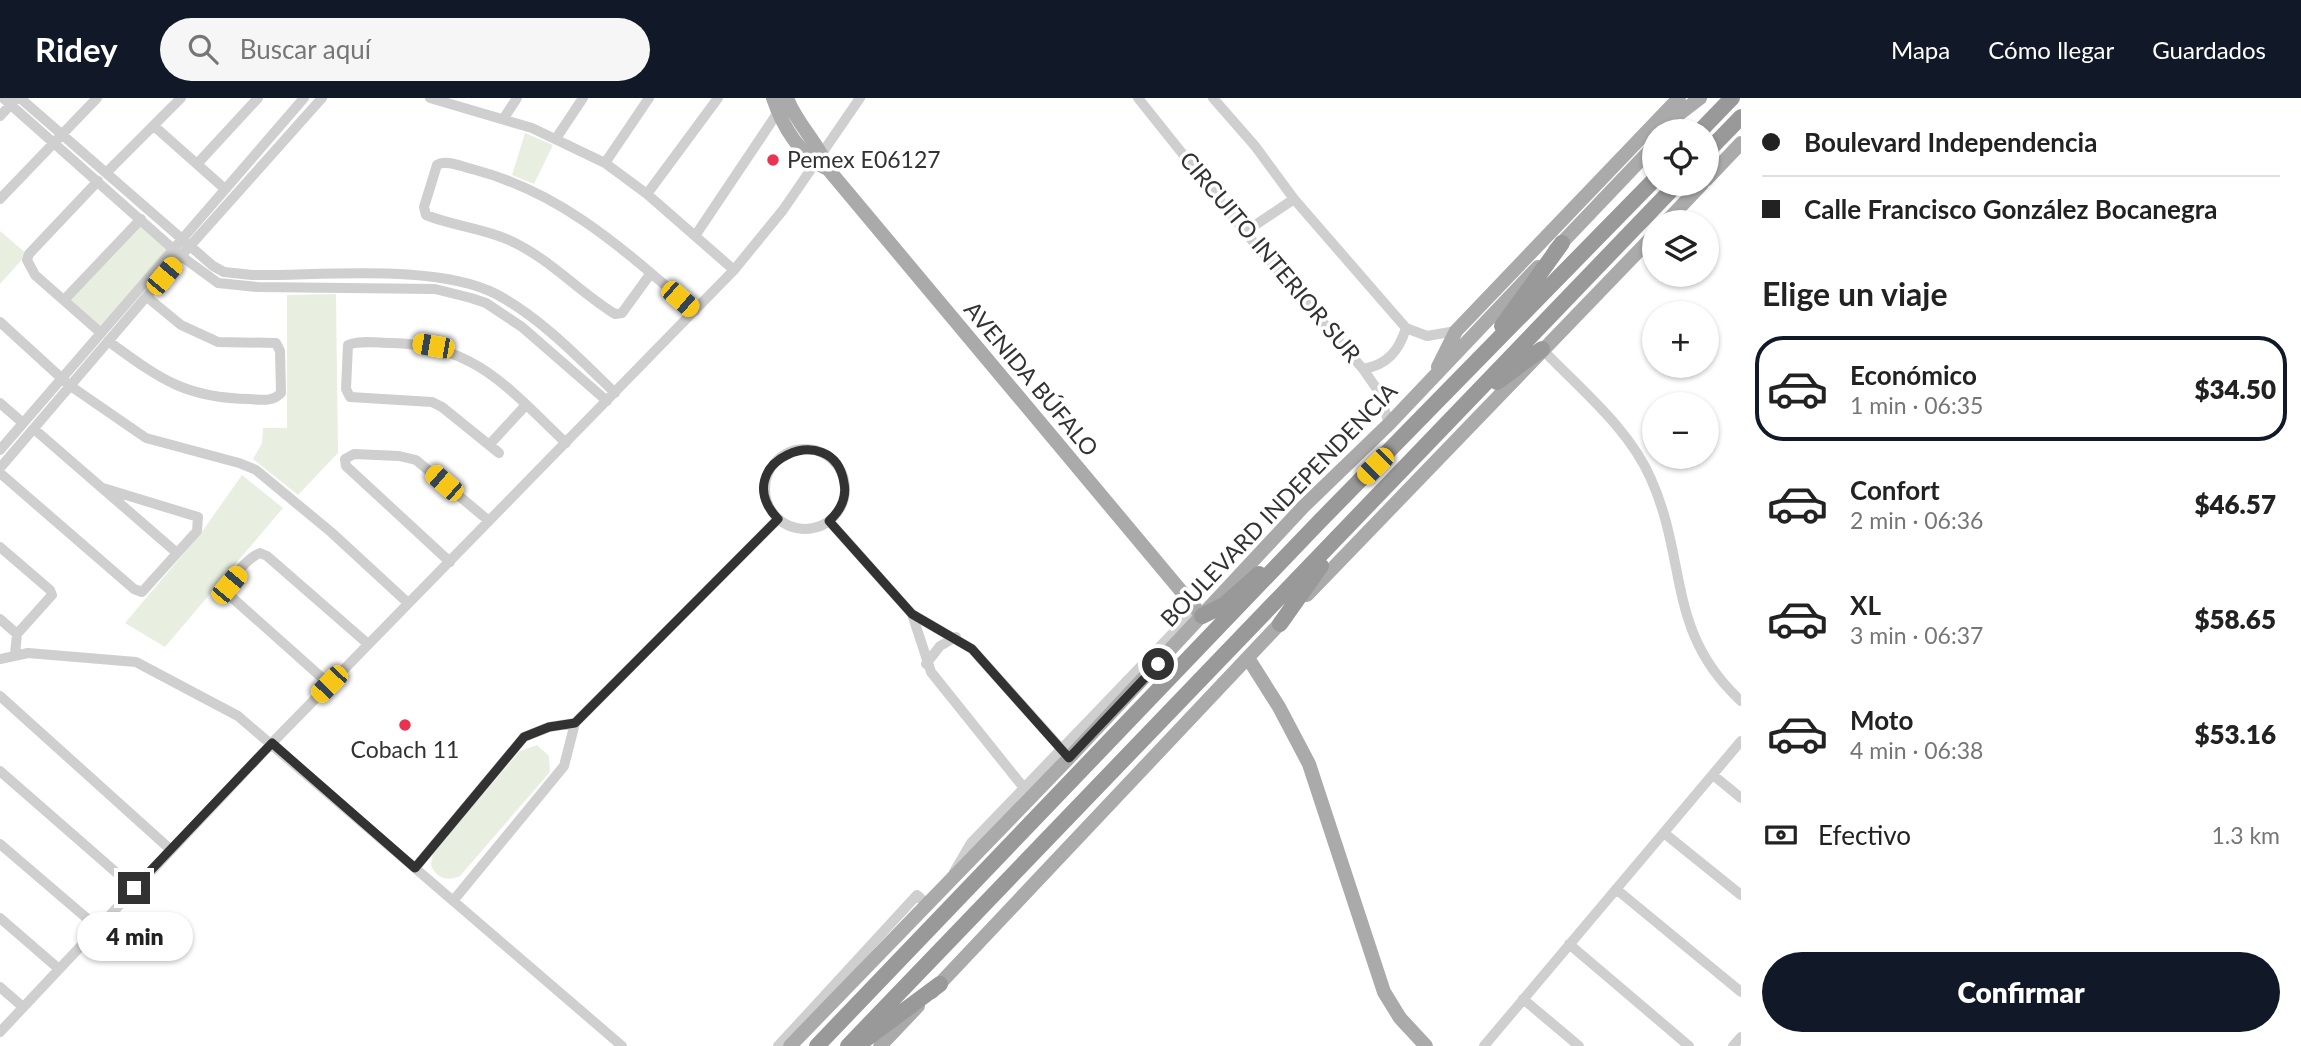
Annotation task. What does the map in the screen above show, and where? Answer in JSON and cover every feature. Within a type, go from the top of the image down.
[{"type":"highway","points":[[1712,119],[1732,98]]},
{"type":"highway","points":[[1719,140],[1741,117]]},
{"type":"highway","points":[[817,1046],[1320,522],[1642,193]]},
{"type":"highway","points":[[848,1046],[1665,196]]},
{"type":"highway","points":[[1487,354],[1497,334],[1562,243]]},
{"type":"highway","points":[[1463,406],[1542,349]]},
{"type":"highway","points":[[1198,613],[1224,605],[1320,522]]},
{"type":"highway","points":[[1280,624],[1351,523]]},
{"type":"highway","points":[[857,1046],[940,984]]},
{"type":"main road","points":[[788,98],[822,162]]},
{"type":"main road","points":[[1434,376],[1457,331],[1679,98]]},
{"type":"main road","points":[[1680,119],[1700,98]]},
{"type":"main road","points":[[1674,119],[1700,98]]},
{"type":"main road","points":[[775,105],[822,162]]},
{"type":"main road","points":[[1719,166],[1741,143]]},
{"type":"main road","points":[[1609,169],[1642,144]]},
{"type":"main road","name":"BOULEVARD INDEPENDENCIA","points":[[795,1037],[922,900],[950,881],[1043,776],[1198,613],[1389,424],[1642,159]]},
{"type":"main road","name":"AVENIDA BÚFALO","points":[[822,162],[1198,613]]},
{"type":"main road","points":[[1677,210],[1691,196]]},
{"type":"main road","points":[[880,1046],[1642,247]]},
{"type":"main road","points":[[1248,658],[1279,707],[1309,764],[1384,992],[1399,1018],[1426,1046]]},
{"type":"street","points":[[0,199],[97,98]]},
{"type":"street","points":[[147,297],[181,325],[218,342],[273,342],[281,351],[282,391],[278,397],[264,400],[236,399],[181,390],[104,337],[30,269],[29,254],[181,98]]},
{"type":"street","points":[[198,163],[258,98]]},
{"type":"street","points":[[104,337],[147,297],[225,189],[304,98]]},
{"type":"street","points":[[0,450],[65,382],[181,247],[322,98]]},
{"type":"street","points":[[430,98],[504,118],[557,137],[605,163],[647,194],[734,270]]},
{"type":"street","points":[[504,118],[517,98]]},
{"type":"street","points":[[557,137],[583,98]]},
{"type":"street","points":[[605,163],[649,98]]},
{"type":"street","points":[[647,194],[718,98]]},
{"type":"street","points":[[0,1032],[272,743],[734,270],[822,162],[860,98]]},
{"type":"street","name":"CIRCUITO INTERIOR SUR","points":[[1138,98],[1245,232],[1363,369],[1380,393],[1389,424]]},
{"type":"street","points":[[1213,98],[1255,146],[1294,199],[1406,328],[1427,336],[1457,331]]},
{"type":"street","points":[[13,100],[61,133],[141,219],[181,247]]},
{"type":"street","points":[[0,116],[13,100]]},
{"type":"street","points":[[13,100],[53,142],[102,177],[218,283],[231,286],[433,276],[493,293],[543,327],[615,393]]},
{"type":"street","points":[[695,236],[775,105]]},
{"type":"street","points":[[154,126],[225,189]]},
{"type":"street","points":[[651,273],[622,313],[615,314],[542,258],[511,240],[424,213],[436,167],[441,162],[498,177],[569,208],[651,273],[695,311]]},
{"type":"street","points":[[1245,232],[1294,199]]},
{"type":"street","points":[[64,300],[141,219]]},
{"type":"street","points":[[308,281],[435,289],[486,303],[536,338],[607,401]]},
{"type":"street","points":[[486,303],[493,293]]},
{"type":"street","points":[[0,322],[65,382],[146,438],[256,470],[331,532],[408,603]]},
{"type":"street","points":[[1363,369],[1383,363],[1394,354],[1406,328]]},
{"type":"street","points":[[499,453],[432,402],[355,398],[348,395],[348,345],[417,343],[450,350],[484,369],[566,443]]},
{"type":"street","points":[[1542,349],[1619,430],[1640,457],[1660,503],[1697,647],[1720,682],[1741,701]]},
{"type":"street","points":[[65,382],[34,429],[0,471],[134,589],[142,592],[197,531],[198,517],[103,488]]},
{"type":"street","points":[[0,403],[23,424]]},
{"type":"street","points":[[489,444],[526,405]]},
{"type":"street","points":[[34,429],[177,553]]},
{"type":"street","points":[[807,449],[827,456],[844,479],[844,499],[829,521],[803,529],[778,519],[765,495],[767,475],[785,454],[807,449]]},
{"type":"street","points":[[450,562],[363,484],[346,466],[345,459],[354,454],[399,456],[416,460],[489,522]]},
{"type":"street","points":[[453,901],[564,766],[575,723],[778,519]]},
{"type":"street","points":[[829,521],[912,614],[956,637],[981,658],[1065,753]]},
{"type":"street","points":[[0,547],[52,595],[51,600],[17,634],[15,653]]},
{"type":"street","points":[[329,684],[228,594],[229,585],[254,556],[260,553],[368,644]]},
{"type":"street","points":[[912,614],[926,664],[1024,788]]},
{"type":"street","points":[[0,619],[17,634]]},
{"type":"street","points":[[926,664],[940,646],[956,637]]},
{"type":"street","points":[[0,659],[15,653],[122,660],[149,667],[238,716],[622,1046]]},
{"type":"street","points":[[0,696],[171,850]]},
{"type":"street","points":[[415,868],[524,737],[549,727],[575,723]]},
{"type":"street","points":[[1484,1046],[1741,741]]},
{"type":"street","points":[[0,771],[134,888]]},
{"type":"street","points":[[1713,775],[1741,798]]},
{"type":"street","points":[[950,881],[971,843],[1024,788],[1043,776]]},
{"type":"street","points":[[1664,833],[1741,895]]},
{"type":"street","points":[[0,844],[97,928]]},
{"type":"street","points":[[1616,889],[1741,992]]},
{"type":"street","points":[[0,918],[59,969]]},
{"type":"street","points":[[1569,944],[1689,1046]]},
{"type":"street","points":[[0,987],[23,1007]]},
{"type":"street","points":[[1523,999],[1579,1046]]},
{"type":"street","points":[[778,1046],[795,1037]]},
{"type":"street","points":[[1733,1046],[1741,1037]]},
{"type":"green space","points":[[525,133],[553,145],[534,184],[512,175]]},
{"type":"green space","points":[[141,219],[173,248],[101,333],[64,300]]},
{"type":"green space","points":[[0,231],[27,254],[0,284]]},
{"type":"green space","points":[[336,294],[338,453],[298,495],[253,459],[262,443],[263,428],[287,428],[287,295]]},
{"type":"green space","points":[[242,475],[283,508],[165,647],[125,623],[201,533]]},
{"type":"green space","points":[[537,745],[549,756],[550,772],[460,876],[446,879],[439,876],[431,865],[433,853],[520,751]]},
{"type":"place","name":"Pemex E06127","points":[[773,160]]},
{"type":"place","name":"Cobach 11","points":[[405,725]]},
{"type":"route","points":[[134,888],[272,743],[415,868],[524,737],[549,727],[575,723],[778,519],[766,502],[765,481],[770,468],[779,458],[799,449],[821,452],[833,460],[842,473],[844,499],[838,512],[829,521],[912,614],[956,637],[972,649],[1069,758],[1158,664]]}]
